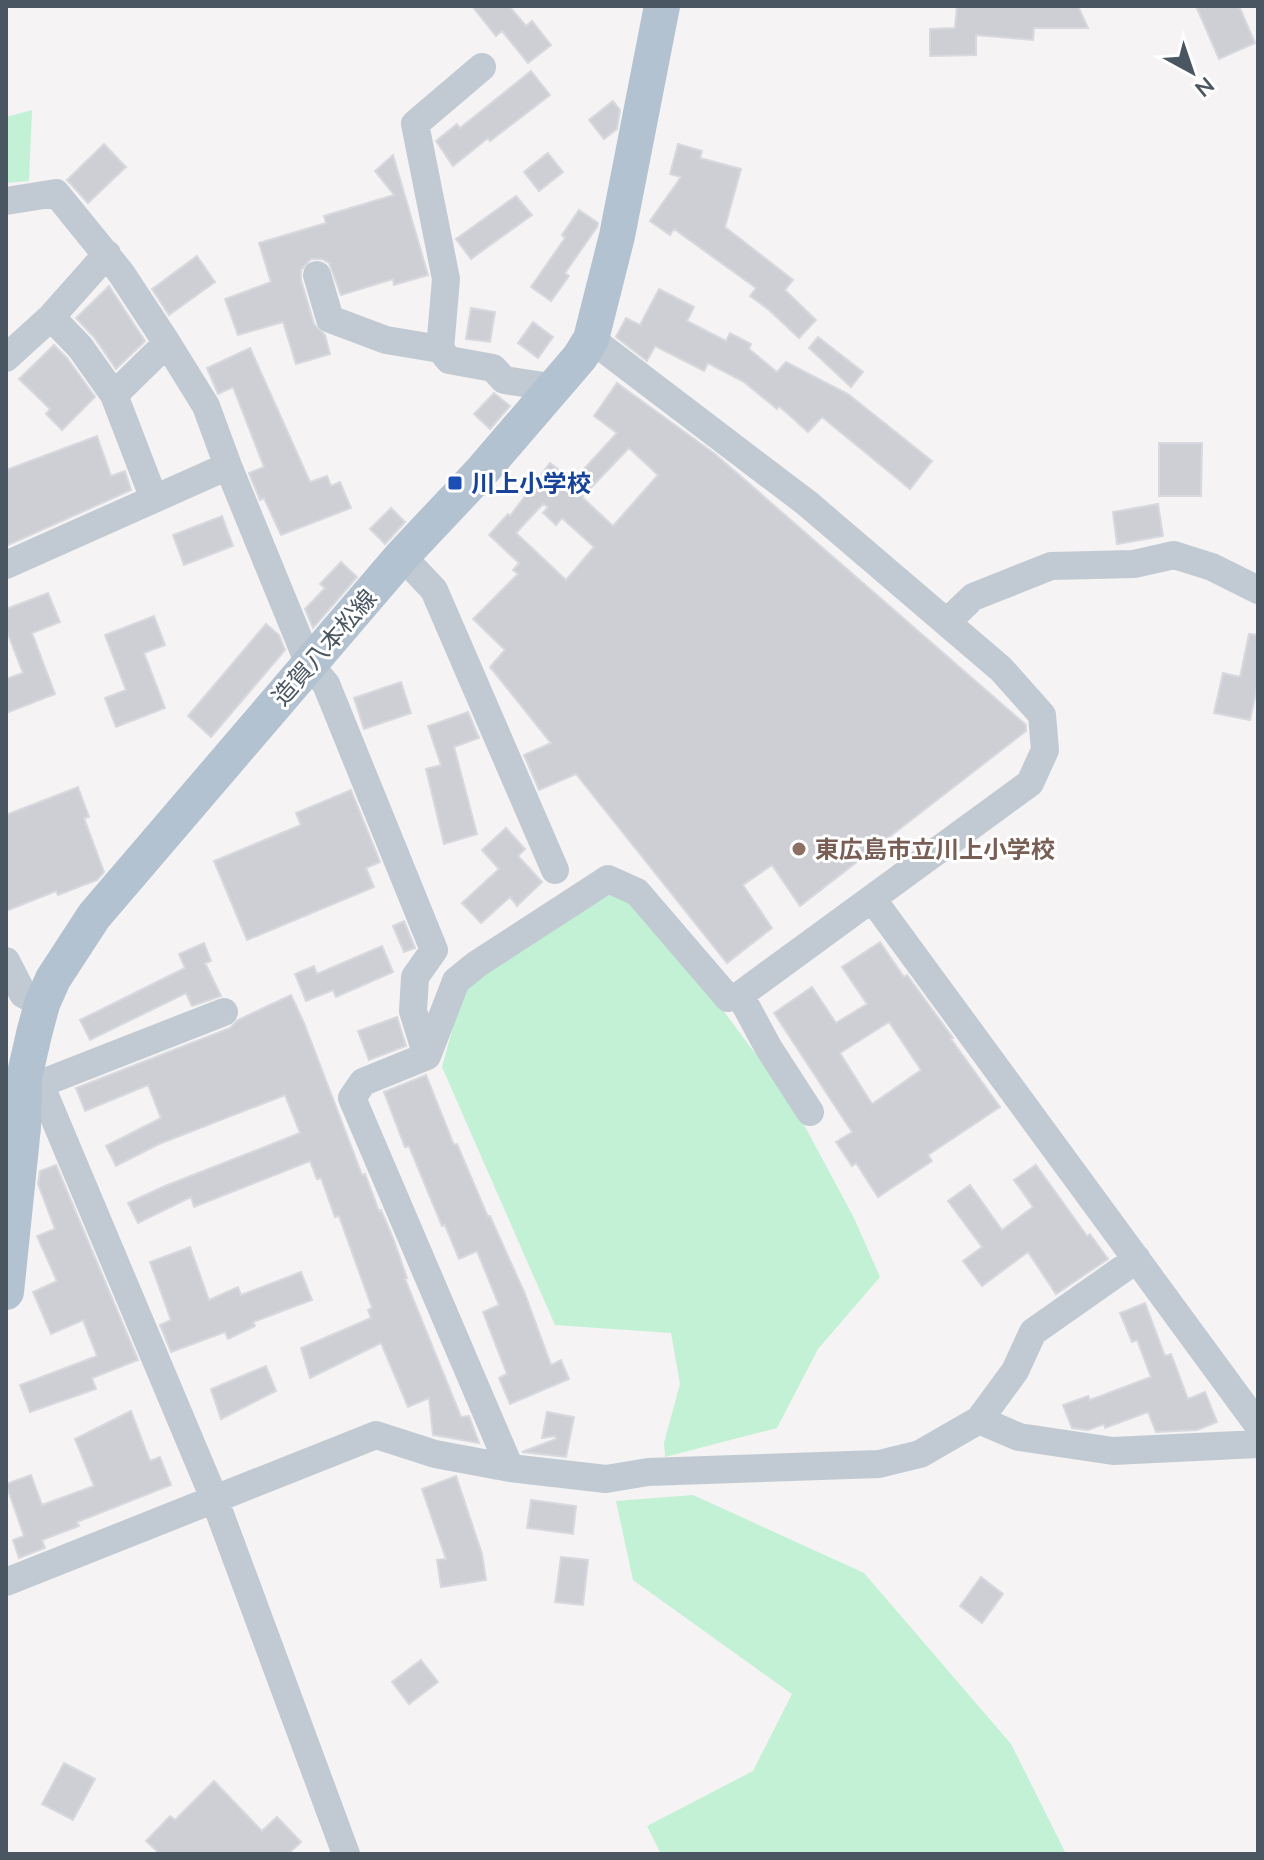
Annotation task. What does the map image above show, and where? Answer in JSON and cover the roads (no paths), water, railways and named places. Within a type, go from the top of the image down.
[{"type":"main road","name":"造賀八本松線","points":[[6,1292],[9,1217],[42,1004],[53,979],[94,916],[402,556],[580,357],[591,339],[617,236],[662,6]]},
{"type":"street","points":[[440,349],[446,279],[415,124],[482,67]]},
{"type":"street","points":[[6,201],[56,193],[107,254],[206,406],[309,664],[326,684],[434,950],[415,977],[413,1011],[427,1056]]},
{"type":"street","points":[[6,358],[51,317],[107,254]]},
{"type":"street","points":[[317,275],[330,319],[386,340],[440,349],[449,360],[493,368],[504,380],[552,390]]},
{"type":"street","points":[[51,317],[80,347],[114,395],[154,499]]},
{"type":"street","points":[[510,1468],[352,1098],[363,1082],[427,1056],[456,981],[477,964],[608,879],[637,892],[728,998],[740,995],[1030,783],[1045,750],[1042,715],[1001,669],[948,621],[808,504],[591,339]]},
{"type":"street","points":[[114,395],[167,343]]},
{"type":"street","points":[[6,565],[228,466]]},
{"type":"street","points":[[948,621],[973,597],[1051,566],[1134,564],[1174,555],[1212,567],[1258,590]]},
{"type":"street","points":[[402,556],[434,590],[555,870]]},
{"type":"street","points":[[873,900],[1258,1425]]},
{"type":"street","points":[[6,961],[23,994],[42,1004]]},
{"type":"street","points":[[740,995],[768,1047],[810,1112]]},
{"type":"street","points":[[224,1012],[32,1081],[214,1498],[346,1854]]},
{"type":"street","points":[[6,1582],[376,1435],[435,1454],[510,1468],[606,1479],[648,1472],[879,1464],[920,1454],[979,1420],[1015,1371],[1033,1332],[1137,1259]]},
{"type":"street","points":[[979,1420],[1019,1437],[1113,1451],[1258,1444]]},
{"type":"place","name":"川上小学校","points":[[455,483]]},
{"type":"place","name":"東広島市立川上小学校","points":[[799,849]]}]
